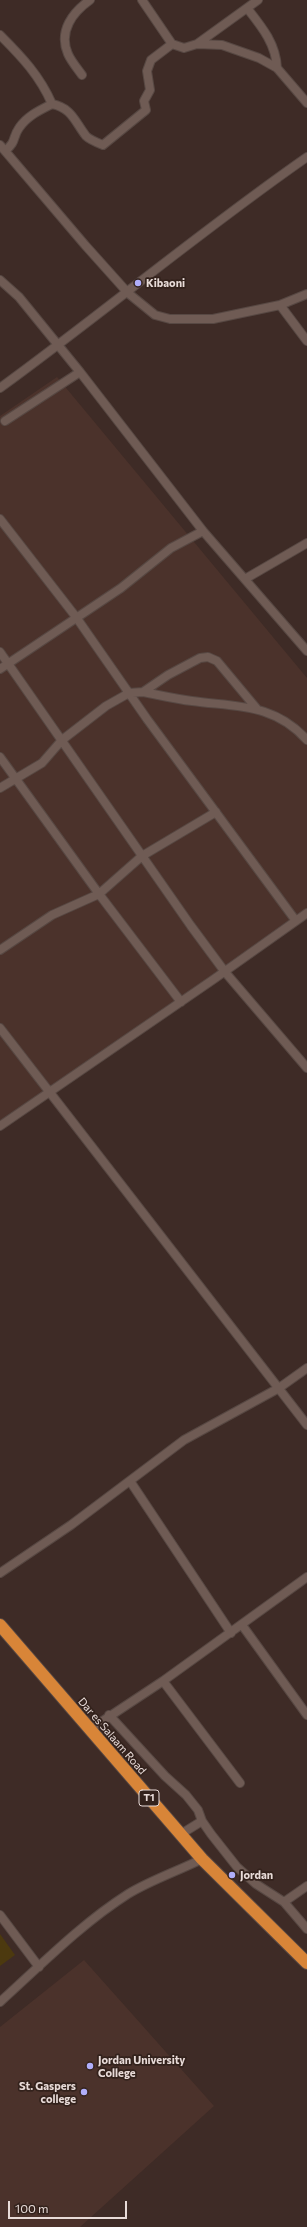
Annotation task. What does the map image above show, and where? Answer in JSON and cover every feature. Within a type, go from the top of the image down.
[{"type":"highway","name":"Dar es Salaam Road","points":[[0,1625],[89,1730],[202,1859],[307,1964]]},
{"type":"street","points":[[82,75],[68,53],[65,40],[70,18],[90,0]]},
{"type":"street","points":[[142,0],[172,44],[184,48],[196,44],[258,0]]},
{"type":"street","points":[[247,8],[269,38],[277,58],[277,68]]},
{"type":"street","points":[[0,34],[22,57],[44,84],[52,104]]},
{"type":"street","points":[[172,44],[150,60],[148,70],[150,90],[144,101],[146,110],[103,145],[87,136],[79,123],[63,106],[52,104],[27,119],[19,128],[14,143],[3,148],[85,245],[128,293],[155,315],[170,319],[213,319],[280,305],[307,294]]},
{"type":"street","points":[[196,44],[222,45],[259,58],[277,68],[307,103]]},
{"type":"street","points":[[0,388],[128,293],[249,197],[307,157]]},
{"type":"street","points":[[0,280],[19,297],[80,372],[203,532],[307,651]]},
{"type":"street","points":[[280,305],[307,341]]},
{"type":"street","points":[[5,421],[80,372]]},
{"type":"street","points":[[0,519],[76,617],[129,693],[296,921]]},
{"type":"street","points":[[0,669],[121,588],[171,548],[203,532]]},
{"type":"street","points":[[245,579],[307,543]]},
{"type":"street","points":[[0,652],[225,972],[307,1068]]},
{"type":"street","points":[[143,692],[192,662],[208,657],[213,658],[223,667],[257,709]]},
{"type":"street","points":[[0,788],[17,780],[42,763],[62,740],[106,706],[129,693],[143,692],[177,699],[236,704],[257,709],[291,724],[307,740]]},
{"type":"street","points":[[0,757],[99,894],[181,1002]]},
{"type":"street","points":[[0,950],[52,914],[99,894],[142,856],[216,812]]},
{"type":"street","points":[[0,1126],[225,972],[307,913]]},
{"type":"street","points":[[0,1028],[307,1424]]},
{"type":"street","points":[[0,1573],[71,1525],[184,1440],[278,1388],[307,1368]]},
{"type":"street","points":[[130,1482],[231,1633]]},
{"type":"street","points":[[89,1730],[231,1633],[307,1577]]},
{"type":"street","points":[[242,1625],[307,1714]]},
{"type":"street","points":[[162,1681],[240,1783]]},
{"type":"street","points":[[109,1715],[165,1776],[186,1795],[198,1810],[202,1821],[237,1867],[256,1884],[284,1902],[307,1929]]},
{"type":"street","points":[[181,1834],[202,1821]]},
{"type":"street","points":[[0,2002],[80,1930],[129,1894],[202,1859]]},
{"type":"street","points":[[284,1902],[307,1886]]},
{"type":"street","points":[[0,1915],[39,1967]]},
{"type":"shaded area","points":[[57,377],[307,678],[307,916],[0,1130],[0,416]]},
{"type":"shaded area","points":[[0,1934],[15,1955],[0,1966]]},
{"type":"shaded area","name":"Jordan University College","points":[[84,1960],[214,2106],[80,2227],[0,2227],[0,2027]]},
{"type":"place","name":"Kibaoni","points":[[138,283]]},
{"type":"place","name":"Jordan","points":[[232,1875]]},
{"type":"place","name":"Jordan University College","points":[[90,2066]]},
{"type":"place","name":"St. Gaspers college","points":[[84,2092]]}]
